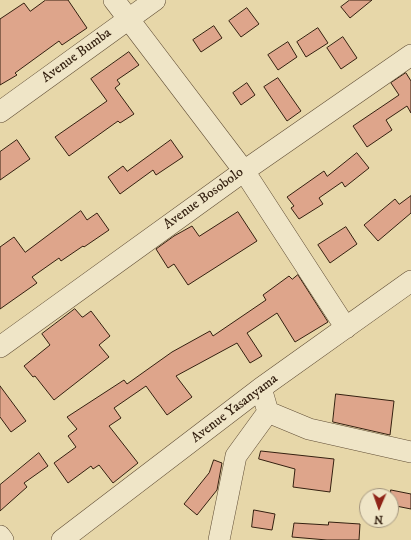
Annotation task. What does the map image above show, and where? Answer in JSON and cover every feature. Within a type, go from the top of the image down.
[{"type":"street","points":[[114,0],[244,171],[346,328]]},
{"type":"street","name":"Avenue Bumba","points":[[0,112],[155,0]]},
{"type":"street","name":"Avenue Bosobolo","points":[[0,347],[244,171],[411,55]]},
{"type":"street","name":"Avenue Yasanyama","points":[[62,540],[261,388],[411,282]]},
{"type":"street","points":[[261,388],[268,412]]},
{"type":"street","points":[[268,412],[309,429],[411,452]]},
{"type":"street","points":[[219,540],[236,456],[268,412]]},
{"type":"street","points":[[0,536],[3,540]]},
{"type":"building","points":[[46,0],[68,0],[87,28],[62,45],[59,41],[15,73],[17,75],[0,85],[0,19],[24,3],[30,11]]},
{"type":"building","points":[[350,0],[372,0],[350,18],[341,7]]},
{"type":"building","points":[[247,8],[259,24],[241,37],[229,21]]},
{"type":"building","points":[[214,26],[222,38],[201,52],[193,40]]},
{"type":"building","points":[[318,28],[328,43],[306,57],[297,42]]},
{"type":"building","points":[[343,37],[357,58],[341,69],[327,48]]},
{"type":"building","points":[[288,42],[297,57],[278,70],[268,55]]},
{"type":"building","points":[[129,52],[139,65],[117,80],[120,84],[115,88],[134,114],[120,123],[118,121],[69,156],[55,137],[107,101],[91,79]]},
{"type":"building","points":[[406,73],[411,81],[411,113],[407,106],[386,120],[392,130],[367,147],[353,126],[399,95],[391,83]]},
{"type":"building","points":[[278,78],[301,111],[287,121],[264,87]]},
{"type":"building","points":[[247,83],[255,95],[241,105],[233,93]]},
{"type":"building","points":[[17,140],[30,159],[0,180],[0,152]]},
{"type":"building","points":[[171,140],[183,157],[156,175],[153,170],[120,194],[108,177],[123,166],[127,171]]},
{"type":"building","points":[[357,153],[369,168],[345,187],[342,182],[319,198],[323,204],[299,219],[291,208],[294,206],[287,197],[324,171],[327,176]]},
{"type":"building","points":[[411,196],[411,213],[378,241],[364,225],[395,199],[399,204]]},
{"type":"building","points":[[81,211],[87,220],[97,213],[109,230],[61,261],[59,258],[32,277],[37,283],[0,309],[0,247],[14,237],[25,252]]},
{"type":"building","points":[[238,212],[257,241],[188,285],[174,264],[168,268],[156,249],[174,236],[192,226],[199,236]]},
{"type":"building","points":[[346,227],[357,244],[330,263],[318,245]]},
{"type":"building","points":[[298,275],[328,322],[295,342],[277,313],[247,333],[262,356],[250,363],[237,343],[176,376],[192,397],[167,415],[146,386],[114,408],[121,418],[109,426],[138,463],[113,483],[99,465],[93,469],[91,466],[68,483],[54,463],[76,447],[68,436],[77,429],[67,417],[124,380],[127,384],[172,352],[210,331],[213,336],[266,300],[263,295],[289,276],[292,279]]},
{"type":"building","points":[[75,309],[82,317],[91,311],[110,336],[99,345],[109,357],[54,400],[35,376],[33,377],[24,366],[50,345],[42,334]]},
{"type":"building","points":[[0,386],[26,421],[11,432],[0,417]]},
{"type":"building","points":[[336,394],[394,401],[390,435],[333,422]]},
{"type":"building","points":[[261,451],[334,459],[330,492],[293,487],[295,469],[259,459]]},
{"type":"building","points":[[39,453],[48,466],[24,483],[27,487],[0,511],[0,485]]},
{"type":"building","points":[[214,460],[222,463],[217,490],[197,515],[184,504],[209,473]]},
{"type":"building","points":[[399,492],[411,494],[411,509],[399,507]]},
{"type":"building","points":[[254,510],[275,514],[272,530],[252,527]]},
{"type":"building","points":[[329,522],[359,524],[359,540],[327,540],[292,537],[294,523],[328,525]]}]
